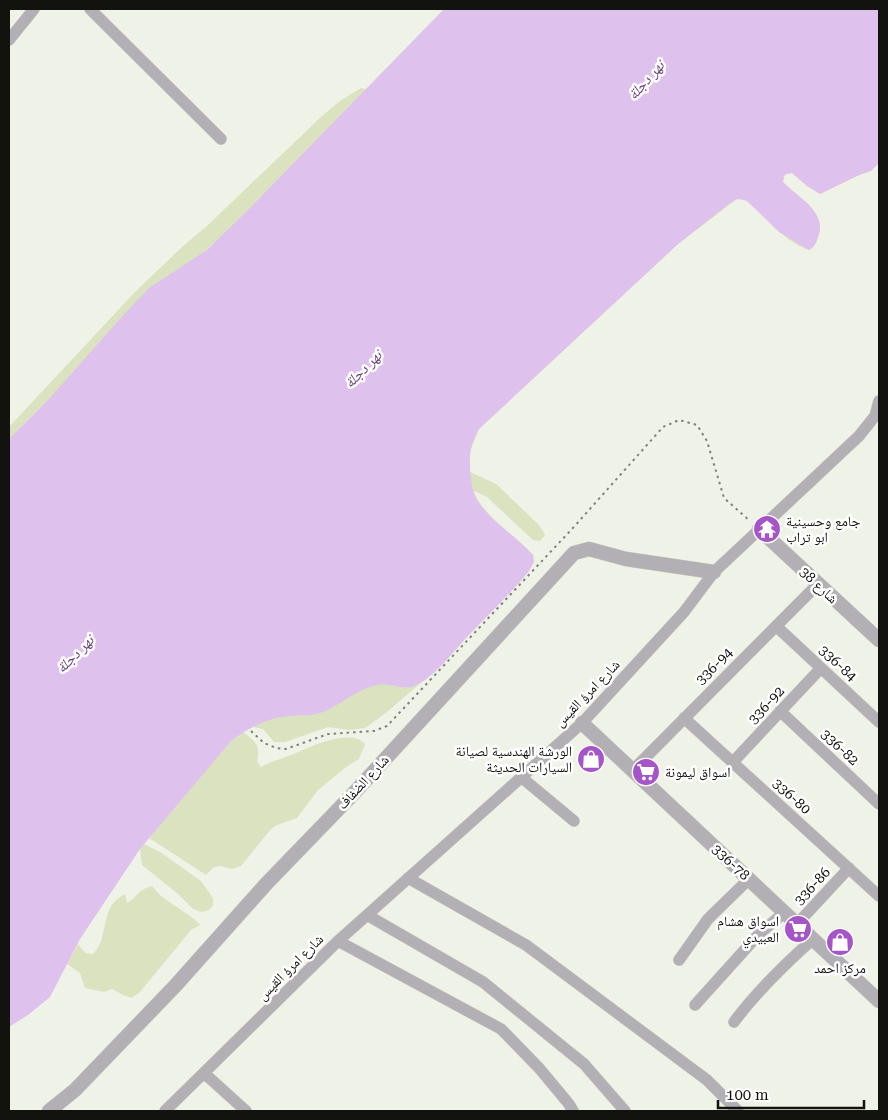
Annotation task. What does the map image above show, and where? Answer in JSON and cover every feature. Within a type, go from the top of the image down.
[{"type":"street","points":[[9,40],[34,9]]},
{"type":"street","points":[[90,9],[221,139]]},
{"type":"street","name":"شارع امرؤ القيس","points":[[165,1111],[367,914],[582,723],[684,612],[714,572],[859,436],[874,416],[879,401]]},
{"type":"street","name":"شارع 38","points":[[759,529],[879,640]]},
{"type":"street","name":"شارع الضفاف","points":[[49,1111],[75,1090],[176,986],[267,883],[354,793],[574,553],[589,549],[626,559],[714,572]]},
{"type":"street","name":"336-94","points":[[633,770],[818,584]]},
{"type":"street","name":"336-84","points":[[776,626],[879,722]]},
{"type":"street","name":"336-92","points":[[732,762],[821,668]]},
{"type":"street","name":"336-82","points":[[780,711],[879,804]]},
{"type":"street","name":"336-80","points":[[684,718],[879,896]]},
{"type":"street","name":"336-78","points":[[582,723],[879,1001]]},
{"type":"street","points":[[521,777],[574,821]]},
{"type":"street","name":"336-86","points":[[797,924],[849,868]]},
{"type":"street","points":[[408,878],[526,945],[707,1080],[738,1111]]},
{"type":"street","points":[[678,960],[708,919],[749,879]]},
{"type":"street","points":[[695,1004],[759,934],[785,912]]},
{"type":"street","points":[[367,914],[483,982],[584,1064],[625,1111]]},
{"type":"street","points":[[734,1022],[754,996],[813,939]]},
{"type":"street","points":[[338,941],[502,1029],[538,1068],[573,1111]]},
{"type":"street","points":[[204,1073],[246,1111]]},
{"type":"path","points":[[251,731],[264,743],[276,748],[286,749],[328,734],[374,731],[387,726],[572,529],[664,427],[679,420],[697,425],[707,441],[724,498],[759,529]]},
{"type":"green space","points":[[361,88],[368,92],[220,242],[214,243],[44,408],[40,408],[20,428],[9,444],[9,427],[135,292],[322,116],[340,101]]},
{"type":"green space","points":[[843,151],[871,171],[820,194],[792,173],[784,176],[783,182],[814,211],[818,218],[819,234],[817,241],[809,250],[787,238],[755,207],[743,200],[737,199],[678,244],[479,429],[470,451],[470,472],[496,484],[539,525],[545,535],[540,541],[533,540],[487,497],[474,491],[477,499],[491,516],[533,555],[533,563],[519,583],[430,675],[387,712],[365,728],[349,730],[328,727],[285,742],[274,742],[263,729],[253,727],[243,732],[348,580],[652,226]]},
{"type":"green space","points":[[243,732],[256,744],[258,751],[257,761],[261,767],[334,739],[352,738],[365,744],[359,759],[318,790],[297,818],[271,829],[241,866],[232,869],[220,866],[214,867],[206,875],[149,838],[212,762],[231,741]]},
{"type":"green space","points":[[144,844],[160,852],[201,881],[213,898],[213,905],[209,910],[202,912],[193,909],[177,893],[142,865],[140,849]]},
{"type":"green space","points":[[152,886],[162,897],[200,925],[191,930],[140,992],[132,998],[112,989],[104,992],[85,988],[80,973],[67,964],[78,944],[85,953],[93,954],[101,940],[107,914],[117,900],[125,894],[127,903],[143,889]]},
{"type":"water","name":"نهر دجلة","points":[[444,9],[879,9],[879,163],[871,171],[820,194],[792,173],[784,176],[783,182],[814,211],[818,218],[819,234],[817,241],[809,250],[779,232],[746,200],[737,199],[730,203],[678,244],[479,429],[472,444],[470,459],[474,493],[489,515],[533,555],[534,562],[529,571],[428,678],[414,686],[400,687],[382,684],[370,687],[323,712],[265,721],[231,741],[140,849],[80,939],[50,997],[28,1015],[9,1027],[9,439],[49,399],[149,288],[207,250]]},
{"type":"place","name":"جامع وحسينية ابو تراب","points":[[767,529]]},
{"type":"place","name":"الورشة الهندسية لصيانة السيارات الحديثة","points":[[591,759]]},
{"type":"place","name":"اسواق ليمونة","points":[[646,772]]},
{"type":"place","name":"اسواق هشام العبيدي","points":[[798,929]]},
{"type":"place","name":"مركز احمد","points":[[840,942]]}]
